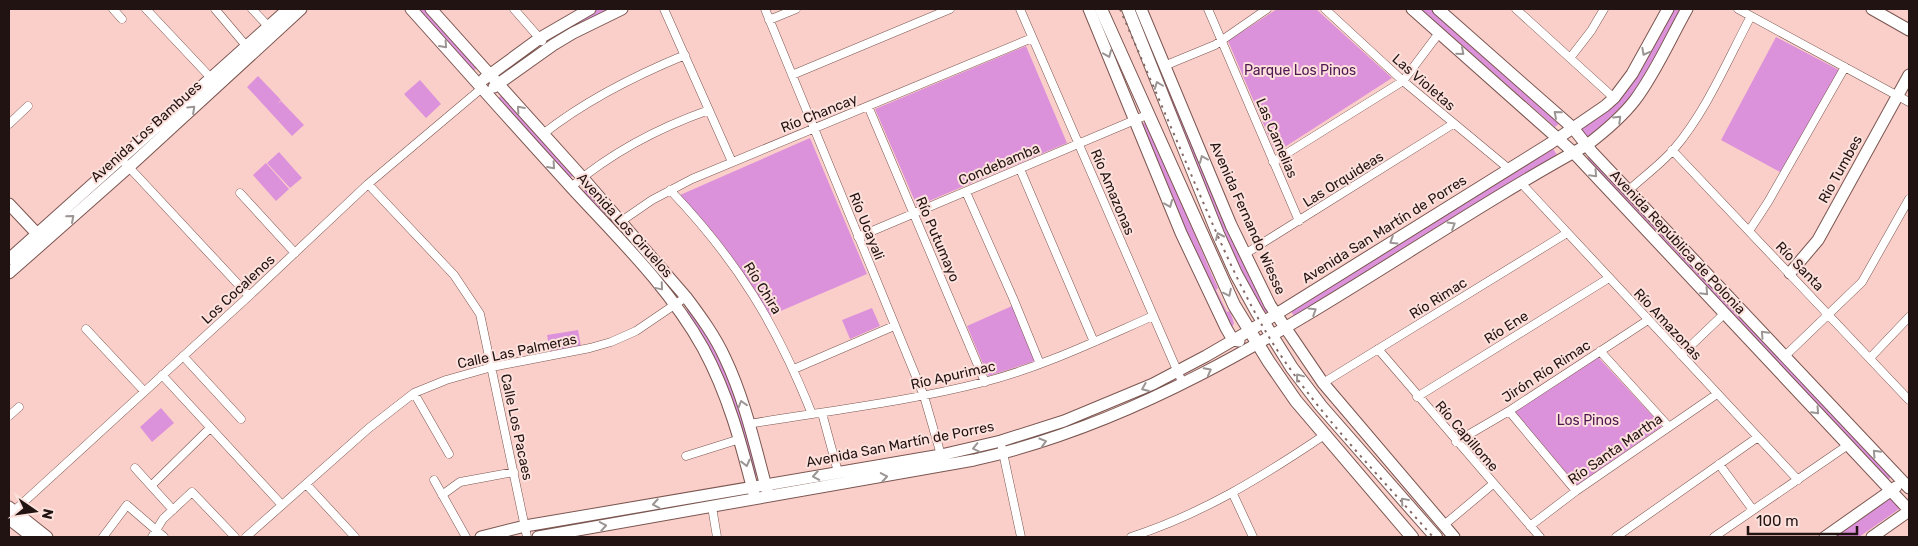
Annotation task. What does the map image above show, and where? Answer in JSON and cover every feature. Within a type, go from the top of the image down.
[{"type":"main road","name":"Avenida Los Bambues","points":[[9,259],[41,237],[129,167],[250,49],[268,26],[288,9]]},
{"type":"main road","name":"Avenida Los Bambues","points":[[9,273],[41,237],[121,159],[211,78],[301,9]]},
{"type":"main road","name":"Avenida Los Ciruelos","points":[[411,9],[611,229],[675,305],[702,346],[725,393],[740,439],[755,499]]},
{"type":"main road","name":"Avenida Los Ciruelos","points":[[431,9],[582,177],[702,317],[725,358],[737,387],[769,497]]},
{"type":"main road","points":[[590,9],[540,38],[490,74],[481,82],[482,88],[489,90],[499,85],[548,48],[573,33],[622,9]]},
{"type":"main road","points":[[1089,9],[1181,233],[1219,316],[1233,340],[1258,344]]},
{"type":"main road","points":[[1101,9],[1150,114],[1234,306],[1296,402],[1323,436],[1412,537]]},
{"type":"main road","points":[[1128,9],[1218,234],[1236,274],[1263,322],[1292,368],[1321,406],[1436,537]]},
{"type":"main road","name":"Avenida Fernando Wiesse","points":[[1141,9],[1245,254],[1276,314],[1323,383],[1454,537]]},
{"type":"main road","name":"Avenida República de Polonia","points":[[1412,9],[1574,152],[1909,511]]},
{"type":"main road","name":"Avenida República de Polonia","points":[[1438,9],[1573,128],[1628,191],[1907,482]]},
{"type":"main road","name":"Avenida San Martín de Porres","points":[[481,537],[526,532],[558,520],[941,454],[1001,441],[1088,412],[1153,384],[1219,349],[1573,128],[1614,98],[1639,62],[1668,9]]},
{"type":"main road","name":"Avenida San Martín de Porres","points":[[538,537],[948,466],[1004,454],[1074,432],[1130,410],[1272,336],[1587,145],[1610,127],[1635,100],[1645,86],[1687,9]]},
{"type":"main road","points":[[1872,9],[1909,30]]},
{"type":"main road","name":"Rio Tumbes","points":[[1790,273],[1818,240],[1909,75]]},
{"type":"main road","points":[[9,204],[41,237]]},
{"type":"main road","points":[[1219,349],[1226,361]]},
{"type":"main road","points":[[1825,537],[1890,491],[1907,482]]},
{"type":"main road","points":[[625,509],[627,522]]},
{"type":"main road","points":[[1872,537],[1909,511]]},
{"type":"main road","points":[[10,512],[32,537]]},
{"type":"main road","points":[[10,512],[47,537]]},
{"type":"main road","points":[[558,520],[560,533]]},
{"type":"street","points":[[113,9],[122,19]]},
{"type":"street","points":[[146,9],[211,78]]},
{"type":"street","points":[[215,9],[250,49]]},
{"type":"street","points":[[252,9],[268,26]]},
{"type":"street","points":[[514,9],[548,48]]},
{"type":"street","points":[[664,9],[732,162]]},
{"type":"street","name":"Río Ucayali","points":[[765,9],[924,396],[941,454]]},
{"type":"street","points":[[769,20],[796,9]]},
{"type":"street","points":[[792,75],[950,9]]},
{"type":"street","name":"Río Amazonas","points":[[1020,9],[1183,384]]},
{"type":"street","name":"Las Camelias","points":[[1208,9],[1299,221]]},
{"type":"street","points":[[1164,66],[1214,45],[1267,9]]},
{"type":"street","name":"Las Violetas","points":[[1325,9],[1403,81],[1509,169]]},
{"type":"street","points":[[1516,9],[1614,98]]},
{"type":"street","points":[[1738,9],[1909,102]]},
{"type":"street","points":[[1570,58],[1591,31],[1602,10]]},
{"type":"street","points":[[1628,191],[1672,150],[1702,108],[1751,16]]},
{"type":"street","points":[[1273,162],[1403,81],[1439,33]]},
{"type":"street","name":"Río Chancay","points":[[620,222],[692,178],[1032,38]]},
{"type":"street","points":[[543,134],[600,95],[685,55]]},
{"type":"street","points":[[1749,232],[1845,67]]},
{"type":"street","name":"Los Cocalenos","points":[[10,512],[249,296],[368,184],[482,88]]},
{"type":"street","points":[[9,124],[28,106]]},
{"type":"street","name":"Río Putumayo","points":[[868,106],[985,382]]},
{"type":"street","points":[[571,187],[582,177],[632,143],[682,119],[709,110]]},
{"type":"street","name":"Condebamba","points":[[858,237],[1150,114]]},
{"type":"street","name":"Las Orquideas","points":[[1245,254],[1453,124]]},
{"type":"street","name":"Río Santa","points":[[1672,150],[1909,400]]},
{"type":"street","points":[[121,159],[249,296]]},
{"type":"street","points":[[1020,169],[1094,342]]},
{"type":"street","name":"Calle Los Pacaes","points":[[368,184],[454,276],[480,314],[526,532]]},
{"type":"street","name":"Río Amazonas","points":[[1521,184],[1798,480]]},
{"type":"street","name":"Río Chira","points":[[670,190],[707,230],[740,274],[769,320],[794,370],[812,414]]},
{"type":"street","points":[[966,192],[1040,364]]},
{"type":"street","points":[[240,193],[295,253]]},
{"type":"street","points":[[1785,356],[1862,282],[1909,199]]},
{"type":"street","name":"Río Rimac","points":[[1323,383],[1566,233]]},
{"type":"street","name":"Río Ene","points":[[1417,397],[1609,278]]},
{"type":"street","name":"Calle Las Palmeras","points":[[246,537],[369,428],[414,393],[446,380],[492,366],[590,348],[611,342],[636,331],[686,297]]},
{"type":"street","points":[[1681,355],[1725,313]]},
{"type":"street","name":"Río Apurimac","points":[[748,424],[924,396],[985,382],[1040,364],[1153,316]]},
{"type":"street","points":[[1870,358],[1909,318]]},
{"type":"street","name":"Jirón Río Rimac","points":[[1456,442],[1508,411],[1648,320]]},
{"type":"street","points":[[794,370],[894,326]]},
{"type":"street","points":[[86,329],[144,391]]},
{"type":"street","name":"Río Capillome","points":[[1378,350],[1540,537]]},
{"type":"street","points":[[1600,351],[1669,426]]},
{"type":"street","points":[[183,356],[241,419]]},
{"type":"street","points":[[162,375],[282,505]]},
{"type":"street","points":[[414,393],[448,454]]},
{"type":"street","name":"Río Santa Martha","points":[[1530,526],[1576,490],[1717,394]]},
{"type":"street","points":[[9,416],[19,407]]},
{"type":"street","points":[[1508,411],[1576,490]]},
{"type":"street","points":[[822,412],[838,472]]},
{"type":"street","points":[[152,485],[210,428]]},
{"type":"street","points":[[1133,537],[1182,519],[1232,494],[1268,473],[1323,436]]},
{"type":"street","points":[[1616,537],[1758,437]]},
{"type":"street","points":[[686,456],[740,439]]},
{"type":"street","points":[[1001,441],[1021,537]]},
{"type":"street","points":[[1714,537],[1848,445]]},
{"type":"street","points":[[1719,464],[1753,510]]},
{"type":"street","points":[[135,468],[173,510]]},
{"type":"street","points":[[442,495],[460,482],[514,472]]},
{"type":"street","points":[[434,480],[466,537]]},
{"type":"street","points":[[306,484],[355,537]]},
{"type":"street","points":[[1444,525],[1493,484]]},
{"type":"street","points":[[152,537],[163,519],[192,492],[235,537]]},
{"type":"street","points":[[1232,494],[1253,537]]},
{"type":"street","points":[[103,537],[127,505],[164,537]]},
{"type":"street","points":[[712,507],[717,537]]},
{"type":"green space","points":[[416,9],[426,9],[478,67],[472,72]]},
{"type":"green space","points":[[594,9],[614,9],[549,42],[546,38]]},
{"type":"green space","name":"Parque Los Pinos","points":[[1277,9],[1316,9],[1392,78],[1277,152],[1228,41]]},
{"type":"green space","points":[[1421,9],[1432,9],[1561,122],[1555,127]]},
{"type":"green space","points":[[1671,9],[1682,9],[1634,94],[1593,135],[1589,138],[1584,137],[1581,128],[1602,112]]},
{"type":"green space","points":[[1136,11],[1229,234],[1269,310],[1263,314],[1231,254],[1132,12]]},
{"type":"green space","points":[[1776,37],[1839,70],[1782,173],[1721,140]]},
{"type":"green space","points":[[1026,46],[1067,143],[917,206],[875,109]]},
{"type":"green space","points":[[258,76],[281,100],[277,104],[281,101],[304,125],[292,136],[247,87]]},
{"type":"green space","points":[[420,80],[441,104],[426,118],[404,94]]},
{"type":"green space","points":[[502,95],[574,175],[568,179],[497,99]]},
{"type":"green space","points":[[1147,122],[1218,288],[1216,290],[1227,312],[1230,311],[1234,323],[1232,328],[1228,326],[1138,125]]},
{"type":"green space","points":[[810,138],[867,274],[769,316],[721,243],[680,195]]},
{"type":"green space","points":[[1552,147],[1557,155],[1295,317],[1289,309]]},
{"type":"green space","points":[[279,152],[302,178],[290,188],[267,163]]},
{"type":"green space","points":[[1591,155],[1891,477],[1887,481],[1586,160]]},
{"type":"green space","points":[[266,163],[289,189],[276,201],[253,175]]},
{"type":"green space","points":[[586,189],[677,291],[673,294],[581,193]]},
{"type":"green space","points":[[1012,306],[1035,361],[988,376],[967,326]]},
{"type":"green space","points":[[692,308],[718,351],[745,419],[758,474],[755,477],[686,311]]},
{"type":"green space","points":[[872,308],[880,326],[850,339],[842,320]]},
{"type":"green space","points":[[578,330],[581,346],[550,351],[547,335]]},
{"type":"green space","name":"Los Pinos","points":[[1598,357],[1662,426],[1577,485],[1514,411]]},
{"type":"green space","points":[[161,408],[174,423],[152,442],[140,427]]},
{"type":"green space","points":[[746,494],[745,498],[630,518],[629,512]]},
{"type":"green space","points":[[1891,496],[1902,507],[1859,537],[1834,537]]},
{"type":"railway","points":[[1120,9],[1230,262],[1260,322],[1308,394],[1433,537]]}]
